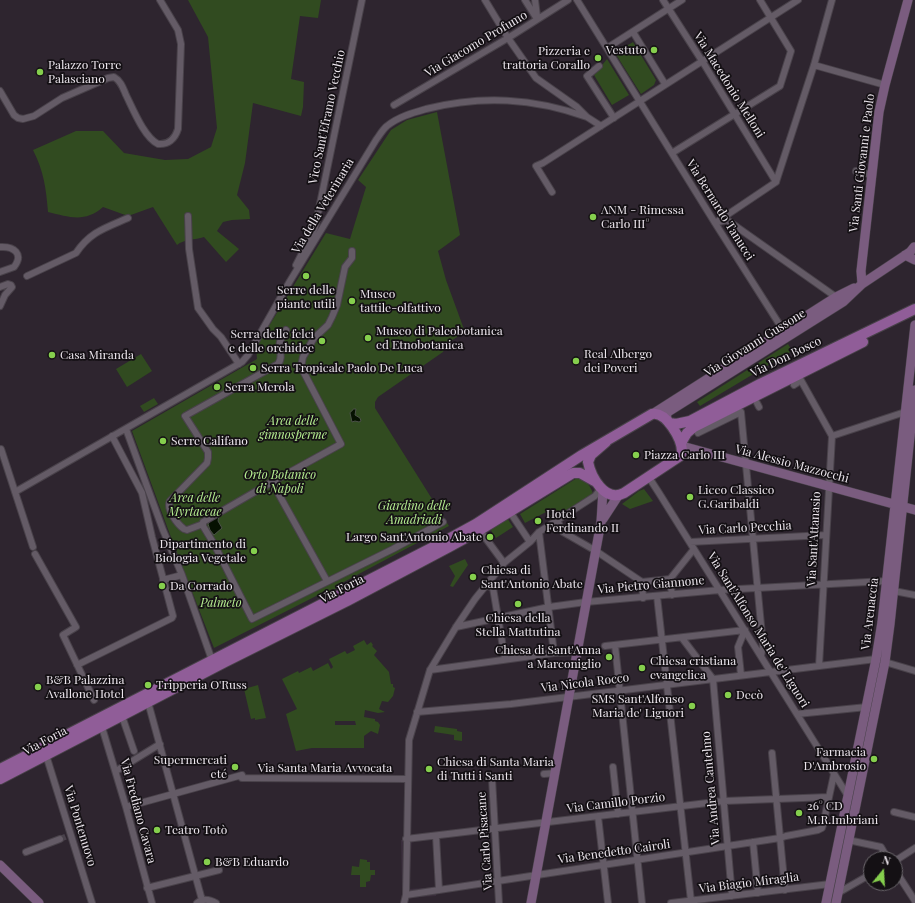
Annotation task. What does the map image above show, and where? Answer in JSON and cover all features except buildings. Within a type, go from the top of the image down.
[{"type":"main road","name":"Via Santi Giovanni e Paolo","points":[[862,284],[861,271],[879,112],[908,0]]},
{"type":"main road","name":"Via Giovanni Gussone","points":[[669,423],[666,416],[668,412],[836,297],[862,284],[912,250]]},
{"type":"main road","points":[[912,250],[915,260]]},
{"type":"main road","name":"Via Giovanni Gussone","points":[[654,413],[785,333],[843,302],[862,284]]},
{"type":"main road","name":"Via Don Bosco","points":[[682,444],[688,431],[695,426],[740,411],[796,381],[898,321],[915,309]]},
{"type":"main road","name":"Via Don Bosco","points":[[669,423],[680,424],[690,421],[773,378],[898,321],[915,316]]},
{"type":"main road","name":"Via Arenaccia","points":[[836,903],[894,591],[905,412],[915,324]]},
{"type":"main road","name":"Via Arenaccia","points":[[826,903],[867,707],[880,661],[886,581],[899,505],[912,446],[915,390]]},
{"type":"main road","points":[[507,508],[582,455],[654,413],[658,414],[669,423],[679,438],[682,444],[682,452],[680,456],[618,496],[601,522]]},
{"type":"main road","points":[[531,903],[601,522],[600,486],[592,474],[588,462],[591,455],[606,442]]},
{"type":"main road","name":"Via Alessio Mazzocchi","points":[[682,444],[747,464],[915,510]]},
{"type":"main road","points":[[507,508],[577,472],[600,486],[609,494],[618,496]]},
{"type":"main road","name":"Via Foria","points":[[0,769],[101,722],[213,664],[347,601],[478,527],[507,508]]},
{"type":"main road","name":"Via Foria","points":[[0,779],[46,755],[101,722],[122,716],[148,702],[213,664]]},
{"type":"main road","points":[[0,865],[39,903]]},
{"type":"street","points":[[0,91],[2,102],[14,115],[23,119],[34,116],[62,98],[114,77],[118,79],[135,113],[152,140],[160,144],[166,144],[171,141],[178,130],[181,44],[178,30],[160,0]]},
{"type":"street","name":"Vico Sant'Eframo Vecchio","points":[[290,281],[295,267],[315,228],[362,0]]},
{"type":"street","points":[[485,0],[508,38],[536,78],[601,126]]},
{"type":"street","points":[[525,0],[537,19]]},
{"type":"street","points":[[535,0],[537,19]]},
{"type":"street","name":"Via Giacomo Profumo","points":[[394,106],[508,38],[568,0]]},
{"type":"street","name":"Via Bernardo Tanucci","points":[[577,0],[785,333]]},
{"type":"street","name":"Via Macedonio Melloni","points":[[663,0],[776,182]]},
{"type":"street","points":[[607,48],[682,0]]},
{"type":"street","points":[[672,153],[780,86],[791,51],[760,0]]},
{"type":"street","points":[[552,192],[536,166],[543,163],[798,0]]},
{"type":"street","points":[[715,223],[776,182],[814,64],[832,0]]},
{"type":"street","points":[[633,32],[665,84]]},
{"type":"street","points":[[814,64],[885,85]]},
{"type":"street","points":[[599,66],[587,76],[614,118]]},
{"type":"street","name":"Via della Veterinaria","points":[[15,492],[240,364],[248,355],[290,281],[386,126],[406,115],[440,106],[477,101],[506,100],[555,107],[587,117]]},
{"type":"street","points":[[856,172],[872,175]]},
{"type":"street","points":[[188,216],[189,248],[198,308],[240,364]]},
{"type":"street","points":[[27,276],[76,253],[92,235],[128,218]]},
{"type":"street","points":[[715,223],[727,220],[836,297]]},
{"type":"street","points":[[0,247],[12,248],[16,251],[18,258],[14,267],[0,272]]},
{"type":"street","points":[[286,330],[280,343],[281,354],[280,362],[278,364],[185,416],[208,452],[208,458],[204,467],[170,501],[168,505],[169,509],[184,529],[187,530],[203,524],[204,520],[341,444],[301,367],[303,357],[314,338],[328,325],[332,317],[337,305],[345,267],[352,258],[352,251]]},
{"type":"street","points":[[0,287],[10,284],[12,287],[0,306]]},
{"type":"street","points":[[796,381],[832,436],[905,412]]},
{"type":"street","points":[[740,411],[754,539],[763,646],[762,656]]},
{"type":"street","points":[[76,665],[172,618],[173,616],[152,536],[145,492],[126,429]]},
{"type":"street","points":[[112,436],[145,492],[163,530],[182,575],[213,664]]},
{"type":"street","name":"Via Sant'Attanasio","points":[[818,666],[832,436]]},
{"type":"street","points":[[1,449],[33,547]]},
{"type":"street","name":"Via Sant'Alfonso Maria de' Liguori","points":[[648,476],[762,656],[848,796]]},
{"type":"street","points":[[272,482],[328,581]]},
{"type":"street","points":[[404,903],[406,895],[407,779],[409,740],[430,670],[456,626],[504,563],[530,542],[539,532],[595,496],[599,491],[600,486]]},
{"type":"street","points":[[507,508],[530,542]]},
{"type":"street","points":[[557,520],[563,532],[596,551],[642,582],[670,579],[694,549]]},
{"type":"street","points":[[203,524],[252,619],[443,522]]},
{"type":"street","points":[[478,527],[504,563]]},
{"type":"street","points":[[539,532],[554,653]]},
{"type":"street","name":"Via Carlo Pecchia","points":[[690,542],[826,535]]},
{"type":"street","points":[[35,554],[76,627],[62,635],[94,700]]},
{"type":"street","points":[[163,580],[182,575]]},
{"type":"street","points":[[670,579],[672,595]]},
{"type":"street","name":"Via Pietro Giannone","points":[[456,626],[549,607],[586,602],[720,590],[886,581]]},
{"type":"street","points":[[642,582],[643,598]]},
{"type":"street","points":[[486,585],[493,588],[505,659]]},
{"type":"street","points":[[894,591],[915,595]]},
{"type":"street","points":[[657,596],[691,901]]},
{"type":"street","points":[[605,646],[745,630],[738,647],[741,675]]},
{"type":"street","points":[[682,638],[713,679]]},
{"type":"street","points":[[615,645],[642,903]]},
{"type":"street","points":[[430,670],[505,659],[554,653],[577,652]]},
{"type":"street","points":[[880,661],[915,671]]},
{"type":"street","name":"Via Nicola Rocco","points":[[417,712],[511,704],[818,666],[828,668],[880,661]]},
{"type":"street","name":"Via Andrea Cantelmo","points":[[713,679],[732,896]]},
{"type":"street","points":[[148,702],[196,876],[199,901],[210,900],[216,903]]},
{"type":"street","points":[[797,714],[867,707]]},
{"type":"street","points":[[122,716],[134,751]]},
{"type":"street","name":"Via Frediano Cavara","points":[[101,722],[126,806],[152,903]]},
{"type":"street","points":[[116,771],[160,744]]},
{"type":"street","points":[[772,753],[785,890]]},
{"type":"street","name":"Via Pontenuovo","points":[[46,755],[69,835],[92,903]]},
{"type":"street","points":[[613,767],[618,814]]},
{"type":"street","points":[[544,774],[555,773]]},
{"type":"street","points":[[829,797],[834,774]]},
{"type":"street","name":"Via Santa Maria Avvocata","points":[[126,806],[242,777],[407,779]]},
{"type":"street","name":"Via Carlo Pisacane","points":[[492,778],[500,903]]},
{"type":"street","points":[[832,786],[841,784]]},
{"type":"street","name":"Via Camillo Porzio","points":[[406,839],[681,806],[724,802],[829,797]]},
{"type":"street","name":"Via Benedetto Cairoli","points":[[406,895],[780,838],[818,830],[822,828],[823,825],[829,797]]},
{"type":"street","points":[[896,813],[913,816]]},
{"type":"street","points":[[598,816],[608,903]]},
{"type":"street","points":[[436,836],[439,890]]},
{"type":"street","points":[[26,852],[60,839]]},
{"type":"street","points":[[848,840],[881,847],[883,851]]},
{"type":"street","points":[[754,842],[758,893]]},
{"type":"street","points":[[903,856],[915,848]]},
{"type":"street","points":[[148,888],[219,870]]},
{"type":"street","points":[[838,893],[863,879]]},
{"type":"street","points":[[903,882],[915,901]]},
{"type":"street","name":"Via Biagio Miraglia","points":[[671,903],[830,884]]},
{"type":"shaded area","points":[[356,409],[355,415],[360,418],[361,421],[359,422],[352,422],[350,413]]},
{"type":"shaded area","points":[[219,516],[218,521],[222,528],[214,535],[208,524],[211,520]]},
{"type":"shaded area","points":[[401,840],[412,840],[409,889],[436,887],[436,896],[408,898],[407,903],[401,903]]},
{"type":"green space","points":[[188,0],[321,0],[318,18],[300,16],[291,79],[304,82],[303,107],[301,116],[253,103],[245,163],[237,195],[249,210],[250,219],[223,222],[217,231],[239,249],[226,262],[204,237],[186,241],[177,245],[153,207],[128,216],[103,207],[90,215],[83,217],[70,217],[48,212],[44,180],[33,150],[76,131],[103,131],[124,153],[165,160],[188,159],[211,147],[217,128],[208,37]]},
{"type":"green space","points":[[633,42],[656,80],[654,85],[641,94],[615,53]]},
{"type":"green space","points":[[607,59],[629,95],[612,105],[594,75]]},
{"type":"green space","name":"Orto Botanico di Napoli","points":[[437,112],[460,235],[438,251],[446,280],[465,332],[446,344],[443,352],[378,397],[375,402],[375,408],[449,526],[340,584],[341,586],[323,595],[322,593],[214,648],[132,431],[257,359],[256,347],[326,233],[350,239],[366,187],[358,180],[391,130],[407,120]]},
{"type":"green space","points":[[788,344],[792,351],[700,406],[697,402]]},
{"type":"green space","points":[[141,354],[152,371],[127,387],[116,369]]},
{"type":"green space","points":[[154,398],[158,404],[144,412],[140,406]]},
{"type":"green space","points":[[581,477],[585,480],[593,494],[550,520],[546,512],[525,523],[520,514],[577,478]]},
{"type":"green space","points":[[644,489],[653,501],[630,509],[622,504],[639,491]]},
{"type":"green space","points":[[507,518],[513,527],[496,538],[490,529]]},
{"type":"green space","points":[[465,559],[468,565],[453,587],[450,586],[455,576],[449,566]]},
{"type":"green space","points":[[364,640],[367,645],[371,642],[373,645],[372,646],[377,651],[374,655],[389,672],[391,684],[393,684],[393,687],[395,688],[393,696],[388,702],[382,701],[379,709],[385,712],[378,713],[365,710],[364,717],[375,719],[375,721],[380,725],[378,734],[371,731],[364,736],[364,748],[312,748],[296,751],[286,714],[297,709],[282,679],[298,671],[299,673],[311,667],[313,671],[328,663],[331,669],[333,667],[329,659],[345,651],[347,654],[355,650],[353,646]],"holes":[[[335,721],[355,721],[356,725],[335,725]]]},
{"type":"green space","points":[[258,685],[266,718],[255,720],[255,718],[251,719],[244,689]]},
{"type":"green space","points":[[435,726],[457,729],[457,731],[462,732],[462,741],[454,740],[454,735],[434,732]]},
{"type":"green space","points":[[360,859],[370,862],[370,870],[375,870],[375,875],[371,875],[370,881],[366,882],[366,887],[360,887],[360,875],[351,875],[352,866],[359,867]]},
{"type":"tunnel","points":[[60,839],[67,836]]},
{"type":"place","name":"Vestuto","points":[[654,50]]},
{"type":"place","name":"Pizzeria e trattoria Corallo","points":[[598,58]]},
{"type":"place","name":"Palazzo Torre Palasciano","points":[[40,72]]},
{"type":"place","name":"ANM - Rimessa Carlo III°","points":[[593,217]]},
{"type":"place","name":"Serre delle piante utili","points":[[306,276]]},
{"type":"place","name":"Museo tattile-olfattivo","points":[[352,301]]},
{"type":"place","name":"Museo di Paleobotanica ed Etnobotanica","points":[[368,338]]},
{"type":"place","name":"Serra delle felci e delle orchidee","points":[[322,341]]},
{"type":"place","name":"Casa Miranda","points":[[52,355]]},
{"type":"place","name":"Real Albergo dei Poveri","points":[[576,361]]},
{"type":"place","name":"Serra Tropicale Paolo De Luca","points":[[253,368]]},
{"type":"place","name":"Serra Merola","points":[[217,387]]},
{"type":"place","name":"Serre Califano","points":[[163,441]]},
{"type":"place","name":"Piazza Carlo III","points":[[636,455]]},
{"type":"place","name":"Liceo Classico G.Garibaldi","points":[[690,497]]},
{"type":"place","name":"Hotel Ferdinando II","points":[[538,521]]},
{"type":"place","name":"Largo Sant'Antonio Abate","points":[[490,537]]},
{"type":"place","name":"Dipartimento di Biologia Vegetale","points":[[254,551]]},
{"type":"place","name":"Chiesa di Sant'Antonio Abate","points":[[473,577]]},
{"type":"place","name":"Da Corrado","points":[[162,586]]},
{"type":"place","name":"Chiesa della Stella Mattutina","points":[[518,604]]},
{"type":"place","name":"Chiesa di Sant'Anna a Marconiglio","points":[[609,657]]},
{"type":"place","name":"Chiesa cristiana evangelica","points":[[642,668]]},
{"type":"place","name":"Tripperia O'Russ","points":[[148,685]]},
{"type":"place","name":"B&B Palazzina Avallone Hotel","points":[[38,687]]},
{"type":"place","name":"Decò","points":[[728,695]]},
{"type":"place","name":"SMS Sant'Alfonso Maria de' Liguori","points":[[692,706]]},
{"type":"place","name":"Farmacia D'Ambrosio","points":[[874,759]]},
{"type":"place","name":"Supermercati eté","points":[[235,767]]},
{"type":"place","name":"Chiesa di Santa Maria di Tutti i Santi","points":[[429,769]]},
{"type":"place","name":"26° CD M.R.Imbriani","points":[[799,813]]},
{"type":"place","name":"Teatro Totò","points":[[157,830]]},
{"type":"place","name":"B&B Eduardo","points":[[207,862]]},
{"type":"park label","name":"Area delle gimnosperme","points":[[293,428]]},
{"type":"park label","name":"Area delle Myrtaceae","points":[[195,505]]},
{"type":"park label","name":"Giardino delle Amadriadi","points":[[414,513]]},
{"type":"park label","name":"Palmeto","points":[[221,603]]}]
